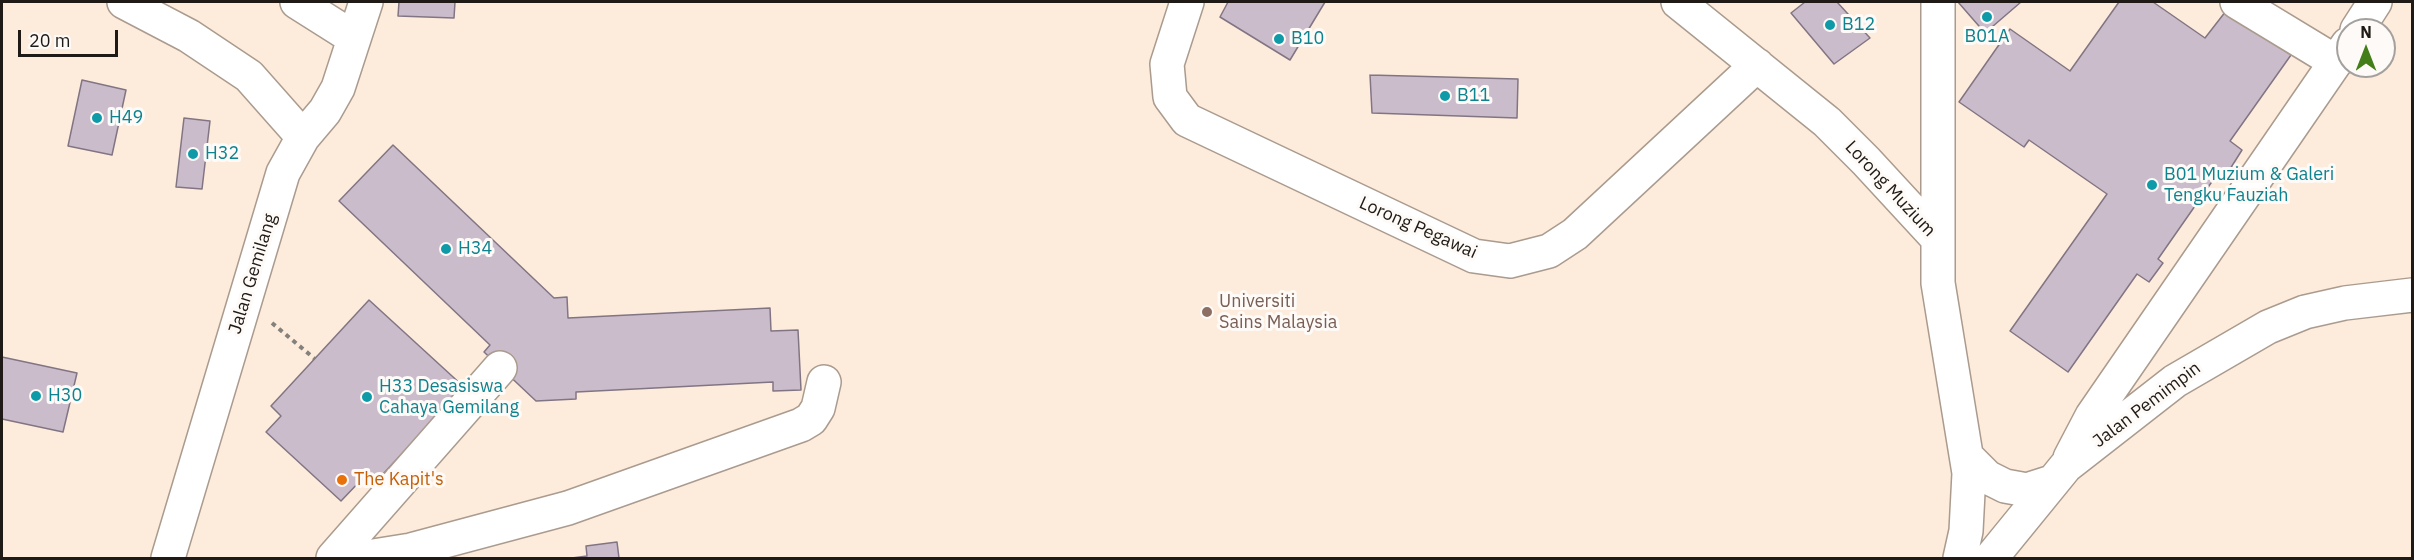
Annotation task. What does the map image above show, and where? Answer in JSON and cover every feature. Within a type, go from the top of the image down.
[{"type":"street","points":[[124,2],[189,36],[249,76],[303,137]]},
{"type":"street","points":[[297,2],[354,38]]},
{"type":"street","name":"Jalan Gemilang","points":[[168,558],[284,173],[303,137],[325,111],[338,88],[366,2]]},
{"type":"street","name":"Lorong Pegawai","points":[[1187,2],[1167,64],[1170,97],[1187,120],[1474,256],[1510,261],[1549,251],[1575,234],[1756,65]]},
{"type":"street","name":"Lorong Muzium","points":[[1678,2],[1827,122],[1938,239],[1938,283],[1967,457],[1966,531],[1960,558]]},
{"type":"street","points":[[1938,2],[1938,239]]},
{"type":"street","points":[[2237,2],[2336,50]]},
{"type":"street","points":[[2365,18],[2375,2]]},
{"type":"street","points":[[1967,457],[1988,477],[2005,486],[2027,490],[2059,474],[2092,416],[2336,62]]},
{"type":"street","name":"Jalan Pemimpin","points":[[1990,558],[2059,474],[2175,381],[2268,327],[2325,308],[2412,295]]},
{"type":"street","points":[[333,558],[500,368]]},
{"type":"street","points":[[361,558],[411,550],[568,508],[801,425],[812,419],[818,408],[824,382]]},
{"type":"path","points":[[294,342],[315,359]]},
{"type":"shaded area","name":"Universiti Sains Malaysia","points":[[2,2],[2412,2],[2412,558],[2,558]]},
{"type":"building","points":[[399,2],[455,2],[454,18],[398,16]]},
{"type":"building","name":"B10","points":[[1228,2],[1325,2],[1290,60],[1220,17]]},
{"type":"building","name":"B12","points":[[1805,2],[1837,2],[1870,38],[1834,64],[1791,13]]},
{"type":"building","name":"B01A","points":[[1958,2],[2021,2],[1985,33]]},
{"type":"building","name":"B01 Muzium & Galeri Tengku Fauziah","points":[[2119,2],[2153,2],[2205,38],[2226,11],[2291,55],[2230,141],[2242,150],[2225,177],[2218,173],[2158,259],[2163,263],[2149,282],[2137,274],[2068,372],[2010,331],[2107,194],[2029,140],[2024,147],[1959,102],[2010,29],[2070,71]]},
{"type":"building","name":"B11","points":[[1370,75],[1518,79],[1517,118],[1372,113]]},
{"type":"building","name":"H49","points":[[82,80],[126,90],[112,155],[68,146]]},
{"type":"building","name":"H32","points":[[184,118],[210,121],[202,189],[176,187]]},
{"type":"building","name":"H34","points":[[393,145],[554,298],[567,297],[568,318],[770,308],[771,331],[798,330],[801,390],[773,391],[773,382],[576,392],[576,399],[536,401],[484,352],[490,345],[339,201]]},
{"type":"building","name":"H33 Desasiswa Cahaya Gemilang","points":[[369,300],[464,387],[371,487],[362,479],[341,501],[266,432],[281,416],[271,406]]},
{"type":"building","name":"H30","points":[[2,357],[77,373],[63,432],[2,419]]},
{"type":"building","points":[[617,542],[619,558],[572,558],[587,556],[586,546]]},
{"type":"place","name":"B01A","points":[[1987,17]]},
{"type":"place","name":"B12","points":[[1830,25]]},
{"type":"place","name":"B10","points":[[1279,39]]},
{"type":"place","name":"B11","points":[[1445,96]]},
{"type":"place","name":"H49","points":[[97,118]]},
{"type":"place","name":"H32","points":[[193,154]]},
{"type":"place","name":"B01 Muzium & Galeri Tengku Fauziah","points":[[2152,185]]},
{"type":"place","name":"H34","points":[[446,249]]},
{"type":"place","name":"Universiti Sains Malaysia","points":[[1207,312]]},
{"type":"place","name":"H30","points":[[36,396]]},
{"type":"place","name":"H33 Desasiswa Cahaya Gemilang","points":[[367,397]]},
{"type":"place","name":"The Kapit's","points":[[342,480]]}]
